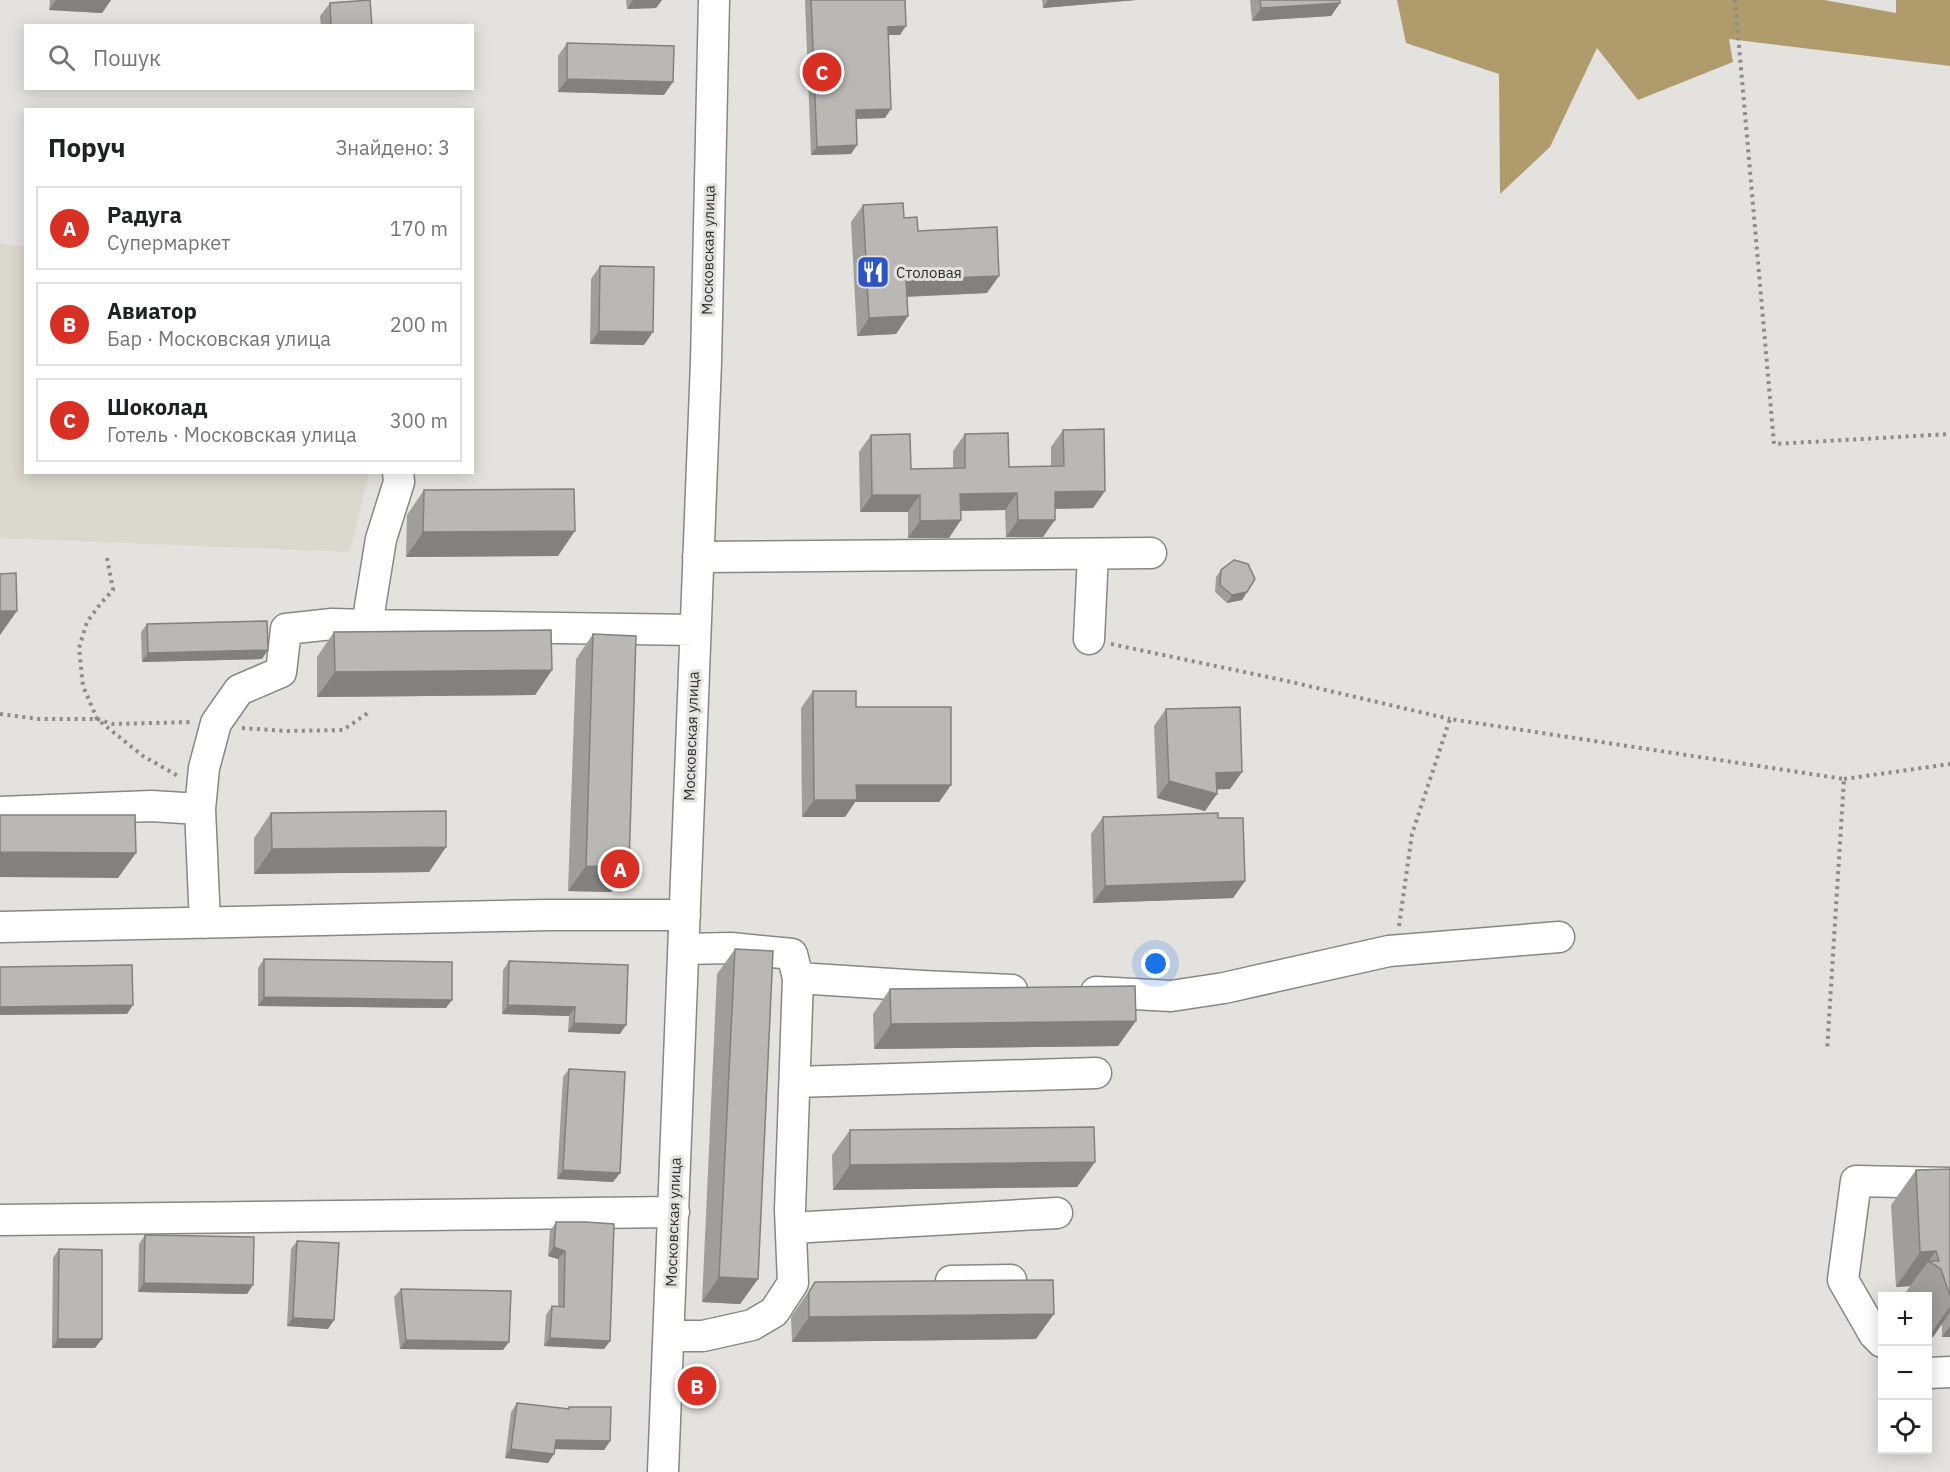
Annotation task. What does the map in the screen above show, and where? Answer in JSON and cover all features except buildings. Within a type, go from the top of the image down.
[{"type":"street","name":"Московская улица","points":[[663,1472],[706,362],[714,0]]},
{"type":"street","points":[[367,626],[381,539],[399,482],[398,474]]},
{"type":"street","points":[[698,556],[1151,553]]},
{"type":"street","points":[[1089,639],[1093,554]]},
{"type":"street","points":[[205,923],[201,798],[204,768],[216,723],[239,690],[281,672],[286,629],[332,624],[695,630]]},
{"type":"street","points":[[0,812],[151,806],[201,798]]},
{"type":"street","points":[[0,927],[685,915]]},
{"type":"street","points":[[1072,992],[1171,996],[1224,988],[1396,950],[1559,937]]},
{"type":"street","points":[[669,1336],[703,1336],[752,1325],[774,1312],[805,1283],[791,1228],[798,978],[792,954],[731,948],[684,949]]},
{"type":"street","points":[[798,978],[1037,990]]},
{"type":"street","points":[[795,1082],[1096,1073]]},
{"type":"street","points":[[1878,1338],[1843,1280],[1856,1180],[1950,1183]]},
{"type":"street","points":[[0,1220],[674,1212]]},
{"type":"street","points":[[791,1228],[1057,1213]]},
{"type":"street","points":[[919,1281],[1011,1280]]},
{"type":"street","points":[[1932,1373],[1950,1372]]},
{"type":"path","points":[[1735,0],[1774,444],[1950,434]]},
{"type":"path","points":[[106,558],[113,591],[87,622],[79,648],[83,686],[97,718],[143,756],[187,781],[201,798]]},
{"type":"path","points":[[1089,639],[1287,681],[1450,719],[1844,779],[1950,764]]},
{"type":"path","points":[[0,714],[39,720],[97,718],[113,724],[188,721],[247,729],[314,731],[343,729],[368,713]]},
{"type":"path","points":[[1396,950],[1412,834],[1450,719]]},
{"type":"path","points":[[1827,1051],[1844,779]]},
{"type":"shaded area","points":[[1397,0],[1824,0],[1896,13],[1896,0],[1950,0],[1950,66],[1729,39],[1733,62],[1638,100],[1597,48],[1550,147],[1500,194],[1499,74],[1406,43]]},
{"type":"shaded area","points":[[0,243],[24,247],[24,474],[369,474],[350,552],[0,538]]},
{"type":"place","name":"Шоколад","points":[[822,72]]},
{"type":"place","name":"Столовая","points":[[873,272]]},
{"type":"place","name":"Радуга","points":[[620,869]]},
{"type":"place","name":"Авиатор","points":[[697,1386]]}]
